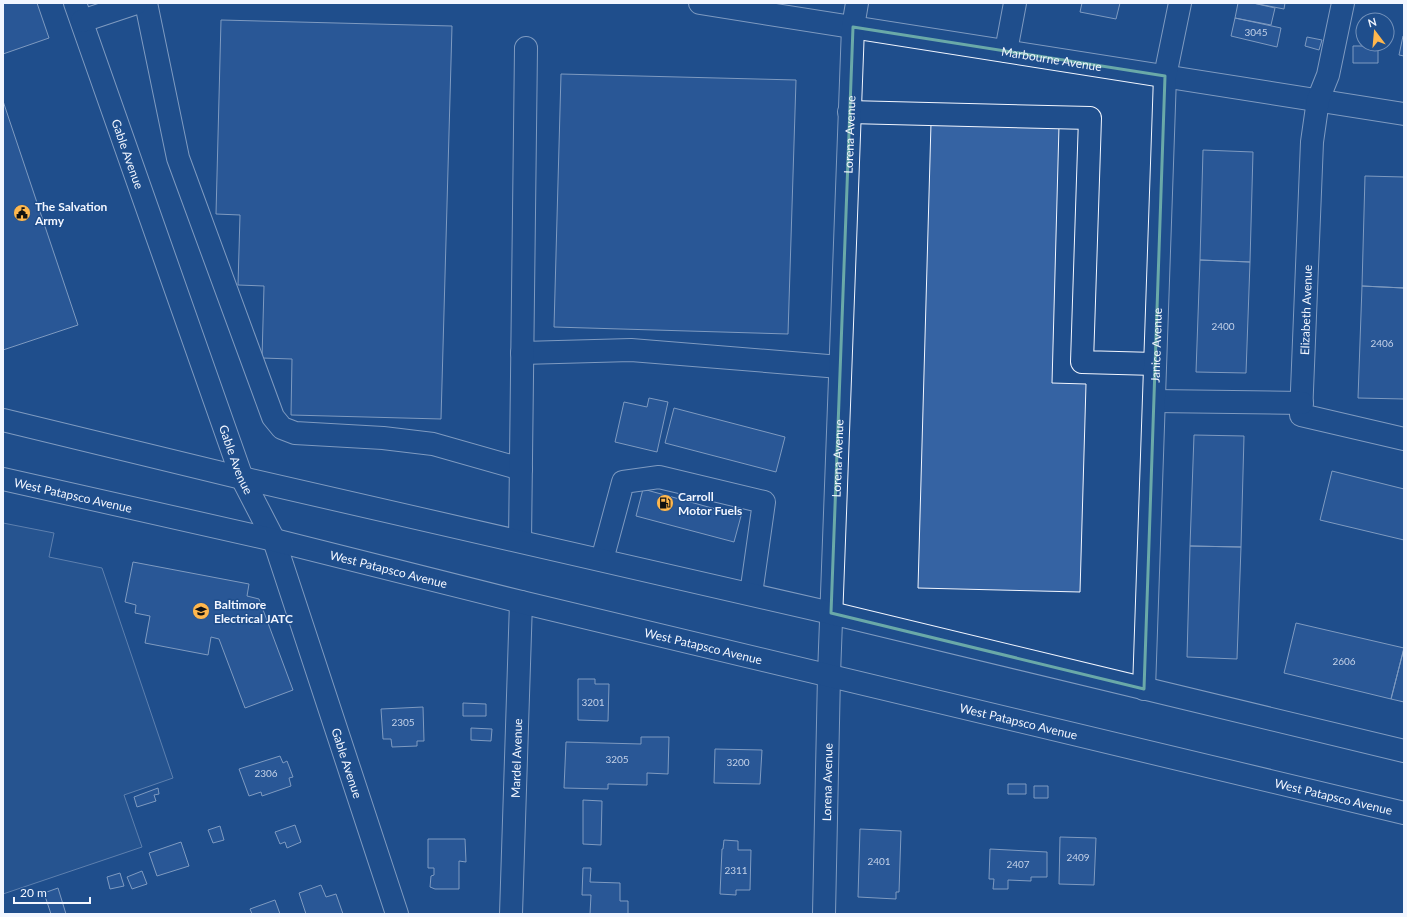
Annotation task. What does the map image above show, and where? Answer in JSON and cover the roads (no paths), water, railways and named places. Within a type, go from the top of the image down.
[{"type":"street","points":[[78,12],[136,3]]},
{"type":"street","points":[[146,3],[178,158],[273,417],[282,428],[294,432],[383,438],[433,444],[521,469]]},
{"type":"street","name":"Marbourne Avenue","points":[[700,3],[1404,114]]},
{"type":"street","name":"Lorena Avenue","points":[[824,914],[829,675],[852,27],[857,3]]},
{"type":"street","points":[[1006,51],[1015,3]]},
{"type":"street","name":"Janice Avenue","points":[[1144,690],[1165,76],[1180,3]]},
{"type":"street","name":"Elizabeth Avenue","points":[[1343,3],[1328,75],[1318,100],[1312,142],[1301,415],[1404,439]]},
{"type":"street","name":"Gable Avenue","points":[[78,12],[242,478],[274,540],[397,914]]},
{"type":"street","points":[[520,541],[526,48]]},
{"type":"street","points":[[849,112],[1090,118],[1082,362],[1155,364]]},
{"type":"street","points":[[522,353],[631,350],[840,367]]},
{"type":"street","points":[[1154,401],[1302,403]]},
{"type":"street","points":[[3,420],[242,478],[751,594],[1144,690],[1404,751]]},
{"type":"street","points":[[602,560],[623,482],[659,477],[764,502],[751,594]]},
{"type":"street","name":"West Patapsco Avenue","points":[[3,479],[274,540],[521,602],[1404,813]]},
{"type":"street","name":"Mardel Avenue","points":[[512,914],[521,602]]},
{"type":"place","name":"The Salvation Army","points":[[22,213]]},
{"type":"place","name":"Carroll Motor Fuels","points":[[665,503]]},
{"type":"place","name":"Baltimore Electrical JATC","points":[[201,611]]}]
